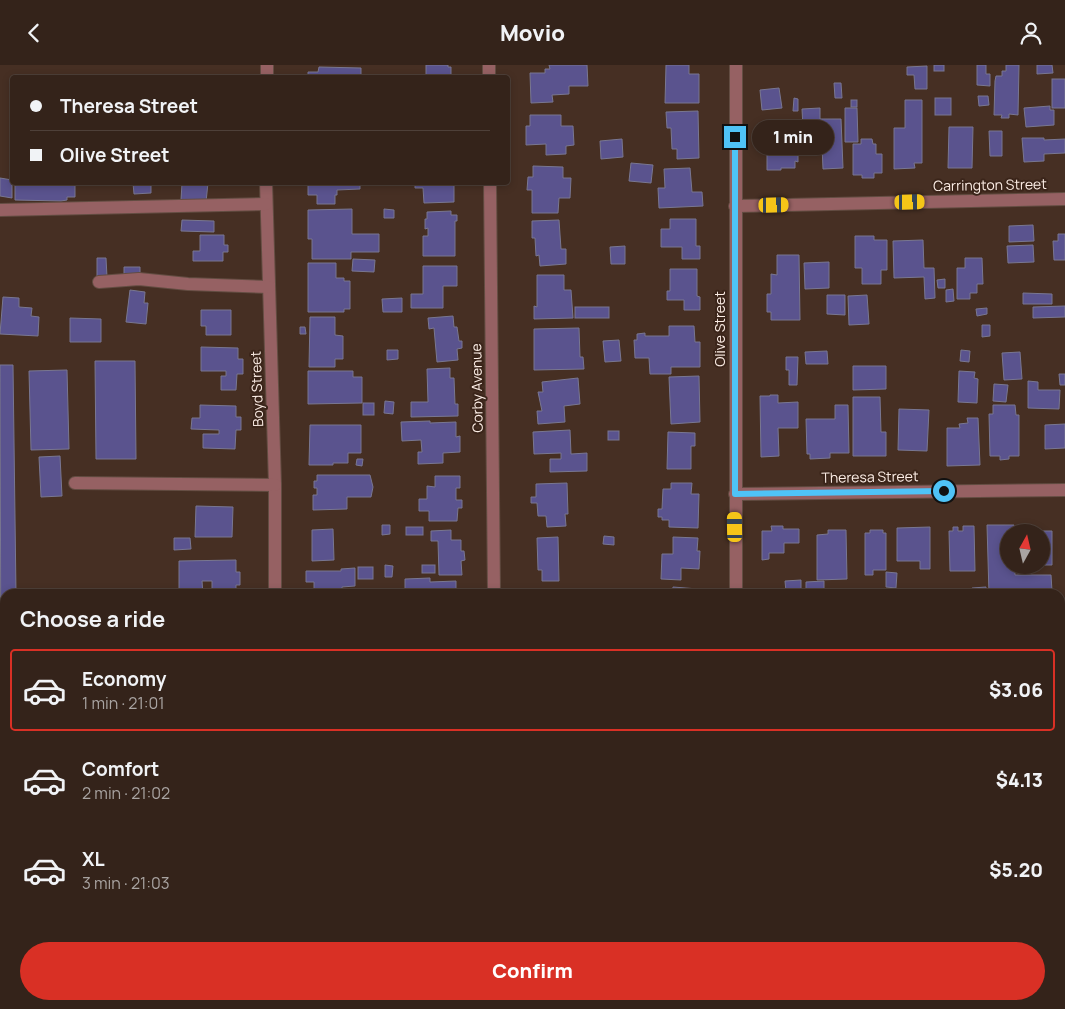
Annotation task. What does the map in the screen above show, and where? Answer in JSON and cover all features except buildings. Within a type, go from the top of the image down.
[{"type":"street","name":"Olive Street","points":[[736,65],[736,589]]},
{"type":"street","name":"Boyd Street","points":[[266,185],[275,485],[276,589]]},
{"type":"street","name":"Corby Avenue","points":[[490,185],[494,589]]},
{"type":"street","name":"Carrington Street","points":[[735,206],[1065,199]]},
{"type":"street","points":[[0,209],[266,204]]},
{"type":"street","points":[[99,282],[139,279],[188,284],[269,287]]},
{"type":"street","points":[[74,483],[275,485]]},
{"type":"street","name":"Theresa Street","points":[[735,494],[1065,490]]},
{"type":"route","points":[[735,137],[735,494],[944,491]]}]
